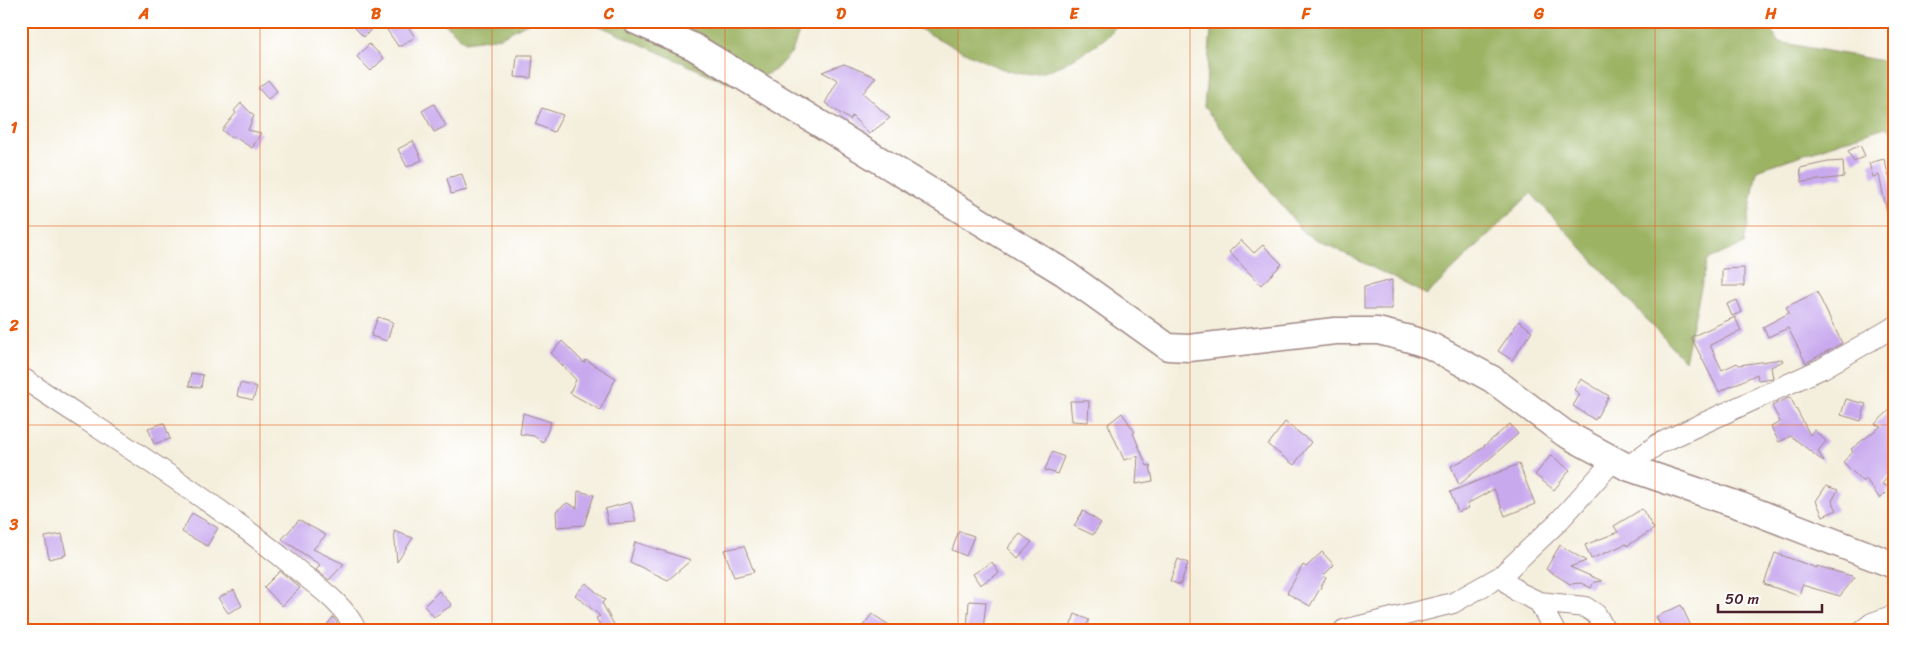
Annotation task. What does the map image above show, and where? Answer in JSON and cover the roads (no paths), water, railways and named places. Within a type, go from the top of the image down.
[{"type":"main road","points":[[636,21],[694,47],[1063,272],[1168,347],[1189,348],[1334,331],[1378,331],[1410,339],[1431,346],[1492,379],[1564,433],[1620,464],[1740,506],[1894,565]]},
{"type":"street","points":[[1344,630],[1453,603],[1501,576],[1620,464],[1658,444],[1823,368],[1894,327]]},
{"type":"street","points":[[21,377],[259,538],[350,617],[356,630]]},
{"type":"street","points":[[1501,576],[1518,592],[1539,602],[1585,607],[1596,614],[1605,630]]},
{"type":"street","points":[[1539,602],[1554,630]]},
{"type":"street","points":[[1862,630],[1872,623],[1894,615]]}]
